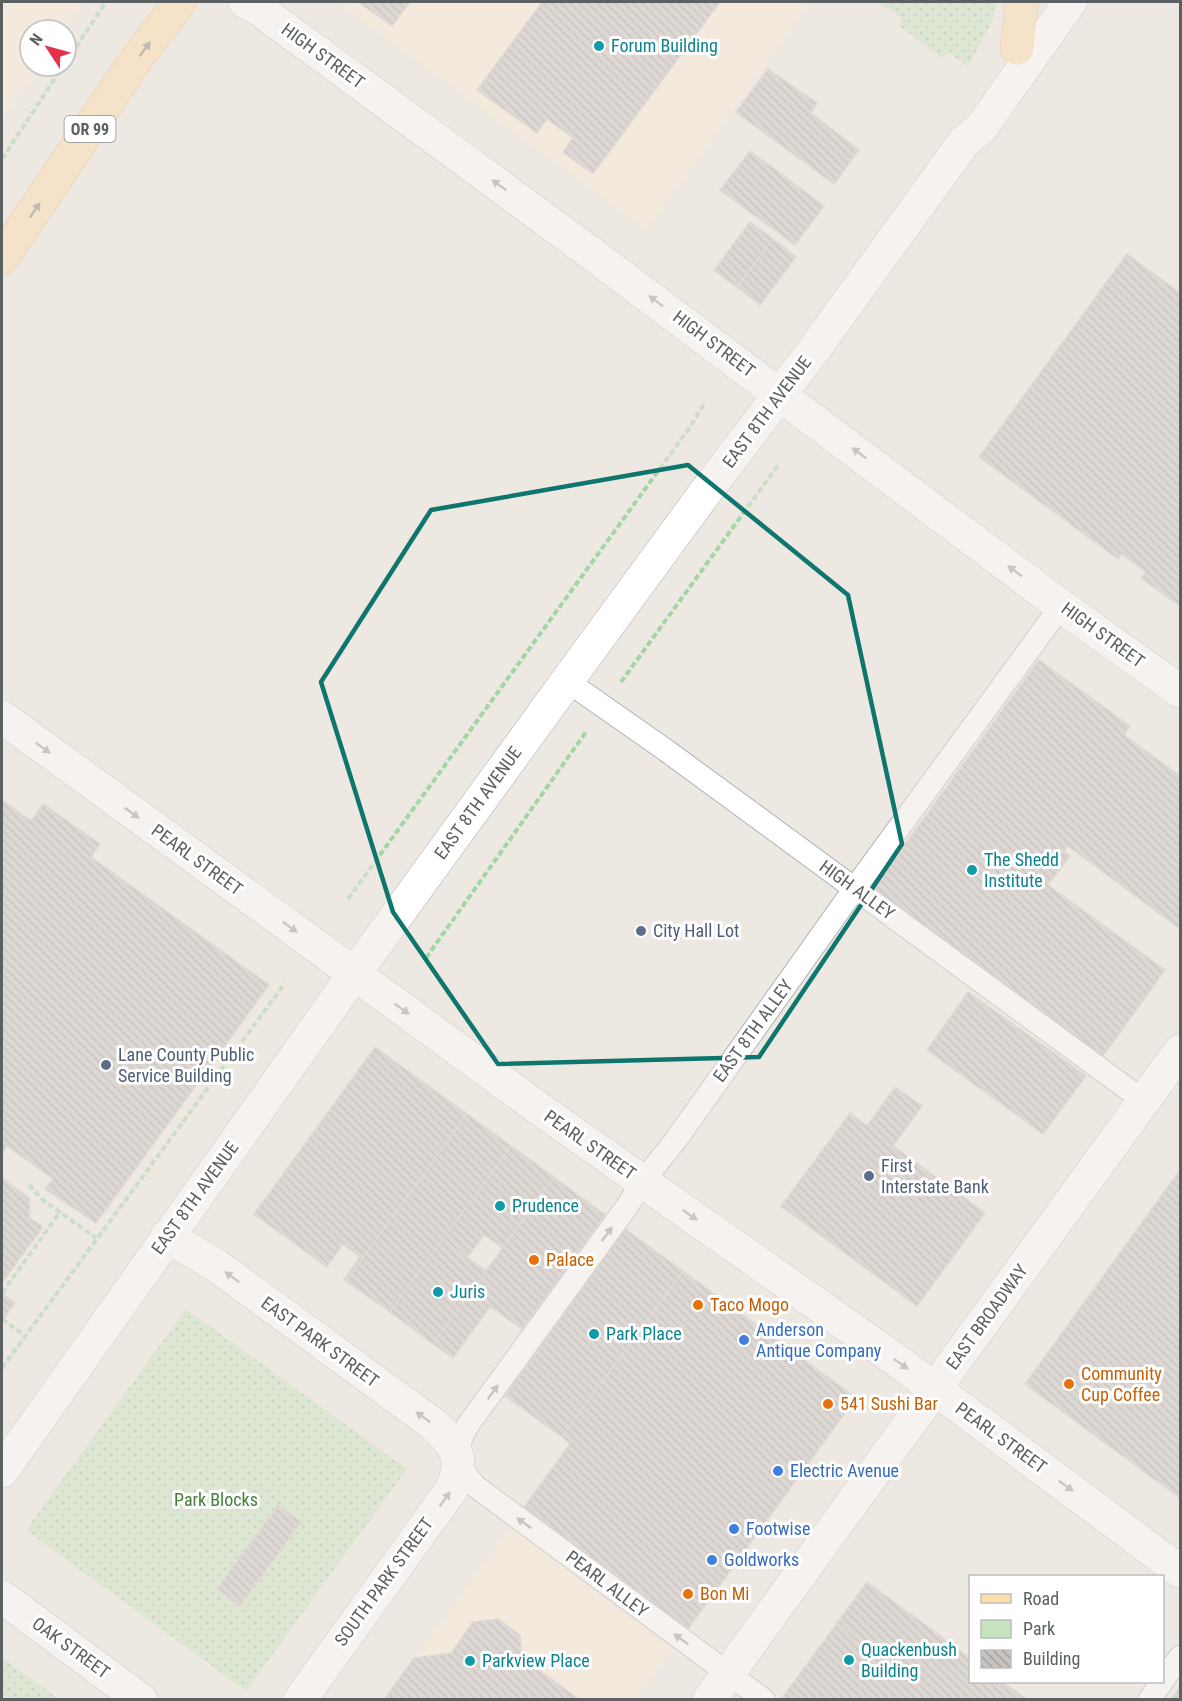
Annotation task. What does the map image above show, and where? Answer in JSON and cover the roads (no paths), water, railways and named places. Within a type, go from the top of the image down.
[{"type":"main road","name":"OR 99","points":[[2,258],[140,54],[180,2]]},
{"type":"main road","points":[[1017,48],[1022,2]]},
{"type":"street","name":"HIGH STREET","points":[[245,2],[260,10],[436,139],[1062,606],[1180,691]]},
{"type":"street","name":"EAST 8TH AVENUE","points":[[964,142],[977,102],[1048,2]]},
{"type":"street","name":"EAST 8TH AVENUE","points":[[2,1470],[355,973],[567,681],[964,142],[981,129],[1070,2]]},
{"type":"street","name":"PEARL STREET","points":[[2,717],[538,1108],[935,1389],[1180,1571]]},
{"type":"street","name":"EAST BROADWAY","points":[[709,1700],[1180,1051]]},
{"type":"street","name":"EAST PARK STREET","points":[[168,1236],[217,1266],[433,1424],[451,1442],[459,1461]]},
{"type":"street","name":"SOUTH PARK STREET","points":[[300,1700],[451,1490],[456,1480],[459,1461]]},
{"type":"street","name":"OAK STREET","points":[[2,1598],[141,1700]]},
{"type":"lane","name":"EAST 8TH ALLEY","points":[[459,1461],[460,1442],[468,1425],[628,1205],[642,1181],[675,1141],[855,888],[1062,606]]},
{"type":"lane","name":"HIGH ALLEY","points":[[567,681],[855,888],[1144,1101]]},
{"type":"lane","name":"PEARL ALLEY","points":[[459,1461],[468,1478],[484,1493],[764,1700]]},
{"type":"lane","points":[[1164,1678],[1180,1657]]},
{"type":"lane","points":[[1149,1700],[1161,1683]]},
{"type":"place","name":"Forum Building","points":[[599,46]]},
{"type":"place","name":"The Shedd Institute","points":[[972,870]]},
{"type":"place","name":"City Hall Lot","points":[[641,931]]},
{"type":"place","name":"Lane County Public Service Building","points":[[106,1065]]},
{"type":"place","name":"First Interstate Bank","points":[[869,1176]]},
{"type":"place","name":"Prudence","points":[[500,1206]]},
{"type":"place","name":"Palace","points":[[534,1260]]},
{"type":"place","name":"Juris","points":[[438,1292]]},
{"type":"place","name":"Taco Mogo","points":[[698,1305]]},
{"type":"place","name":"Park Place","points":[[594,1334]]},
{"type":"place","name":"Anderson Antique Company","points":[[744,1340]]},
{"type":"place","name":"Community Cup Coffee","points":[[1069,1384]]},
{"type":"place","name":"541 Sushi Bar","points":[[828,1404]]},
{"type":"place","name":"Electric Avenue","points":[[778,1471]]},
{"type":"place","name":"Footwise","points":[[734,1529]]},
{"type":"place","name":"Goldworks","points":[[712,1560]]},
{"type":"place","name":"Bon Mi","points":[[688,1594]]},
{"type":"place","name":"Quackenbush Building","points":[[849,1660]]},
{"type":"place","name":"Parkview Place","points":[[470,1661]]},
{"type":"park label","name":"Park Blocks","points":[[216,1500]]}]
